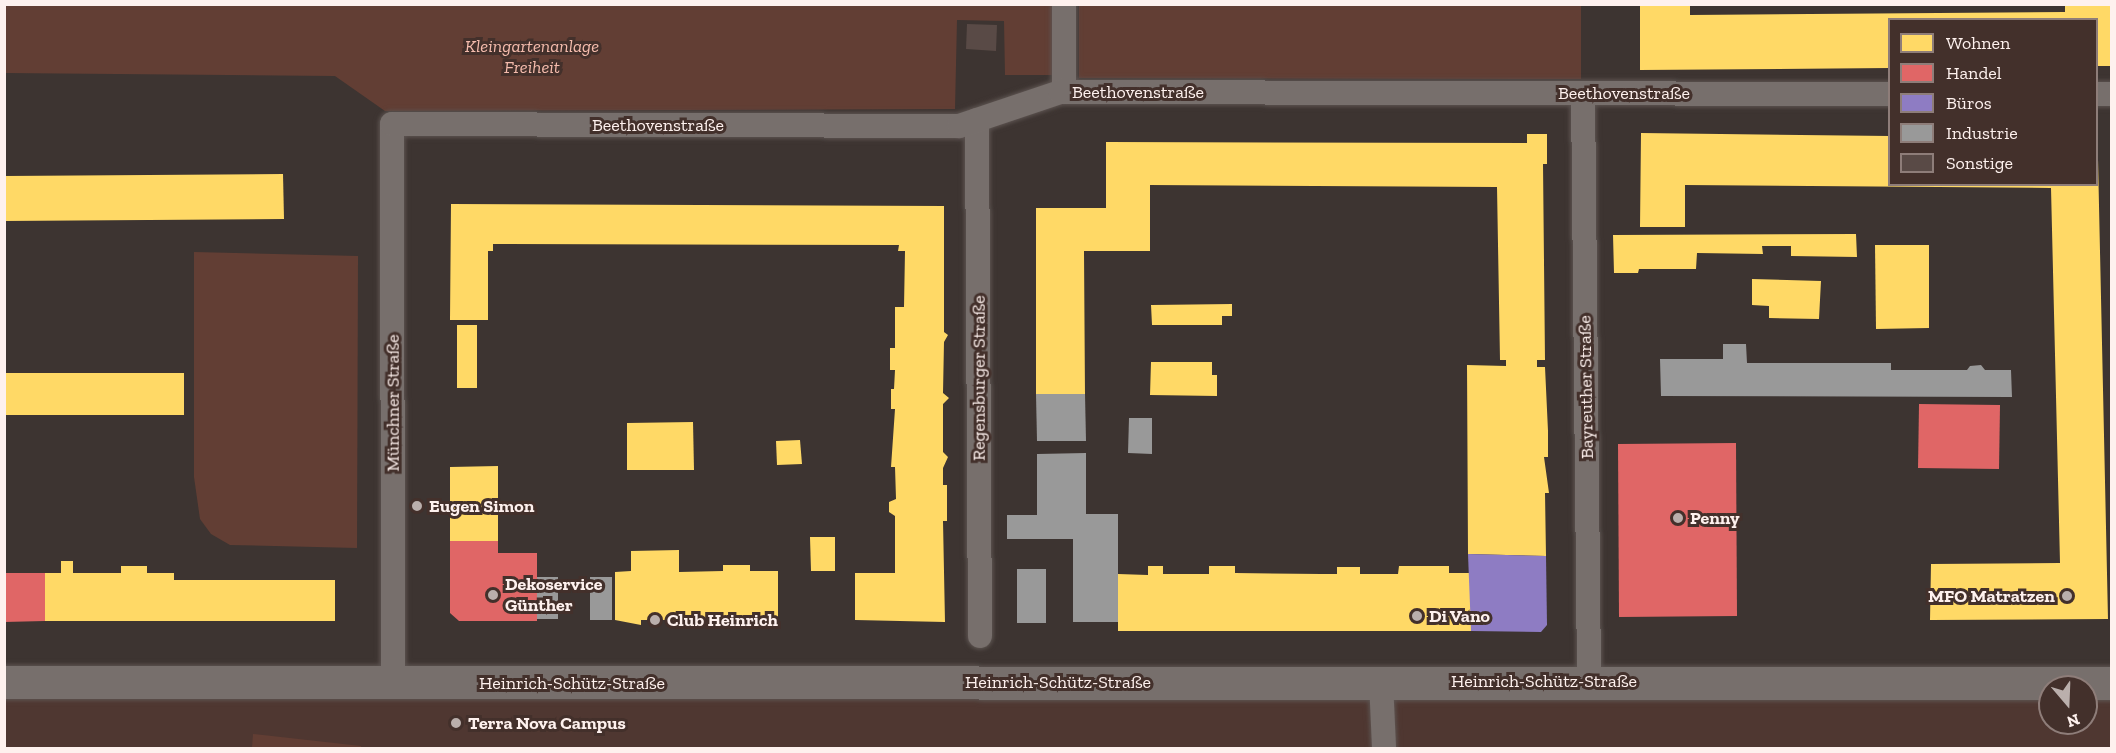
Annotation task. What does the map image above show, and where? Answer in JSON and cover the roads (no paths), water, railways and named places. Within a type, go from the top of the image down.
[{"type":"main road","name":"Heinrich-Schütz-Straße","points":[[4,682],[1589,680],[2112,683]]},
{"type":"street","points":[[1064,4],[1064,92]]},
{"type":"street","name":"Beethovenstraße","points":[[392,124],[959,126],[1064,92],[1888,94]]},
{"type":"street","name":"Bayreuther Straße","points":[[1583,93],[1589,680]]},
{"type":"street","name":"Regensburger Straße","points":[[977,120],[980,636]]},
{"type":"street","name":"Münchner Straße","points":[[392,124],[393,683]]},
{"type":"street","points":[[1381,681],[1384,748]]},
{"type":"place","name":"Eugen Simon","points":[[417,506]]},
{"type":"place","name":"Penny","points":[[1678,518]]},
{"type":"place","name":"Dekoservice Günther","points":[[493,595]]},
{"type":"place","name":"MFO Matratzen","points":[[2067,596]]},
{"type":"place","name":"Di Vano","points":[[1417,616]]},
{"type":"place","name":"Club Heinrich","points":[[655,620]]},
{"type":"place","name":"Terra Nova Campus","points":[[456,723]]},
{"type":"park label","name":"Kleingartenanlage Freiheit","points":[[532,57]]}]
